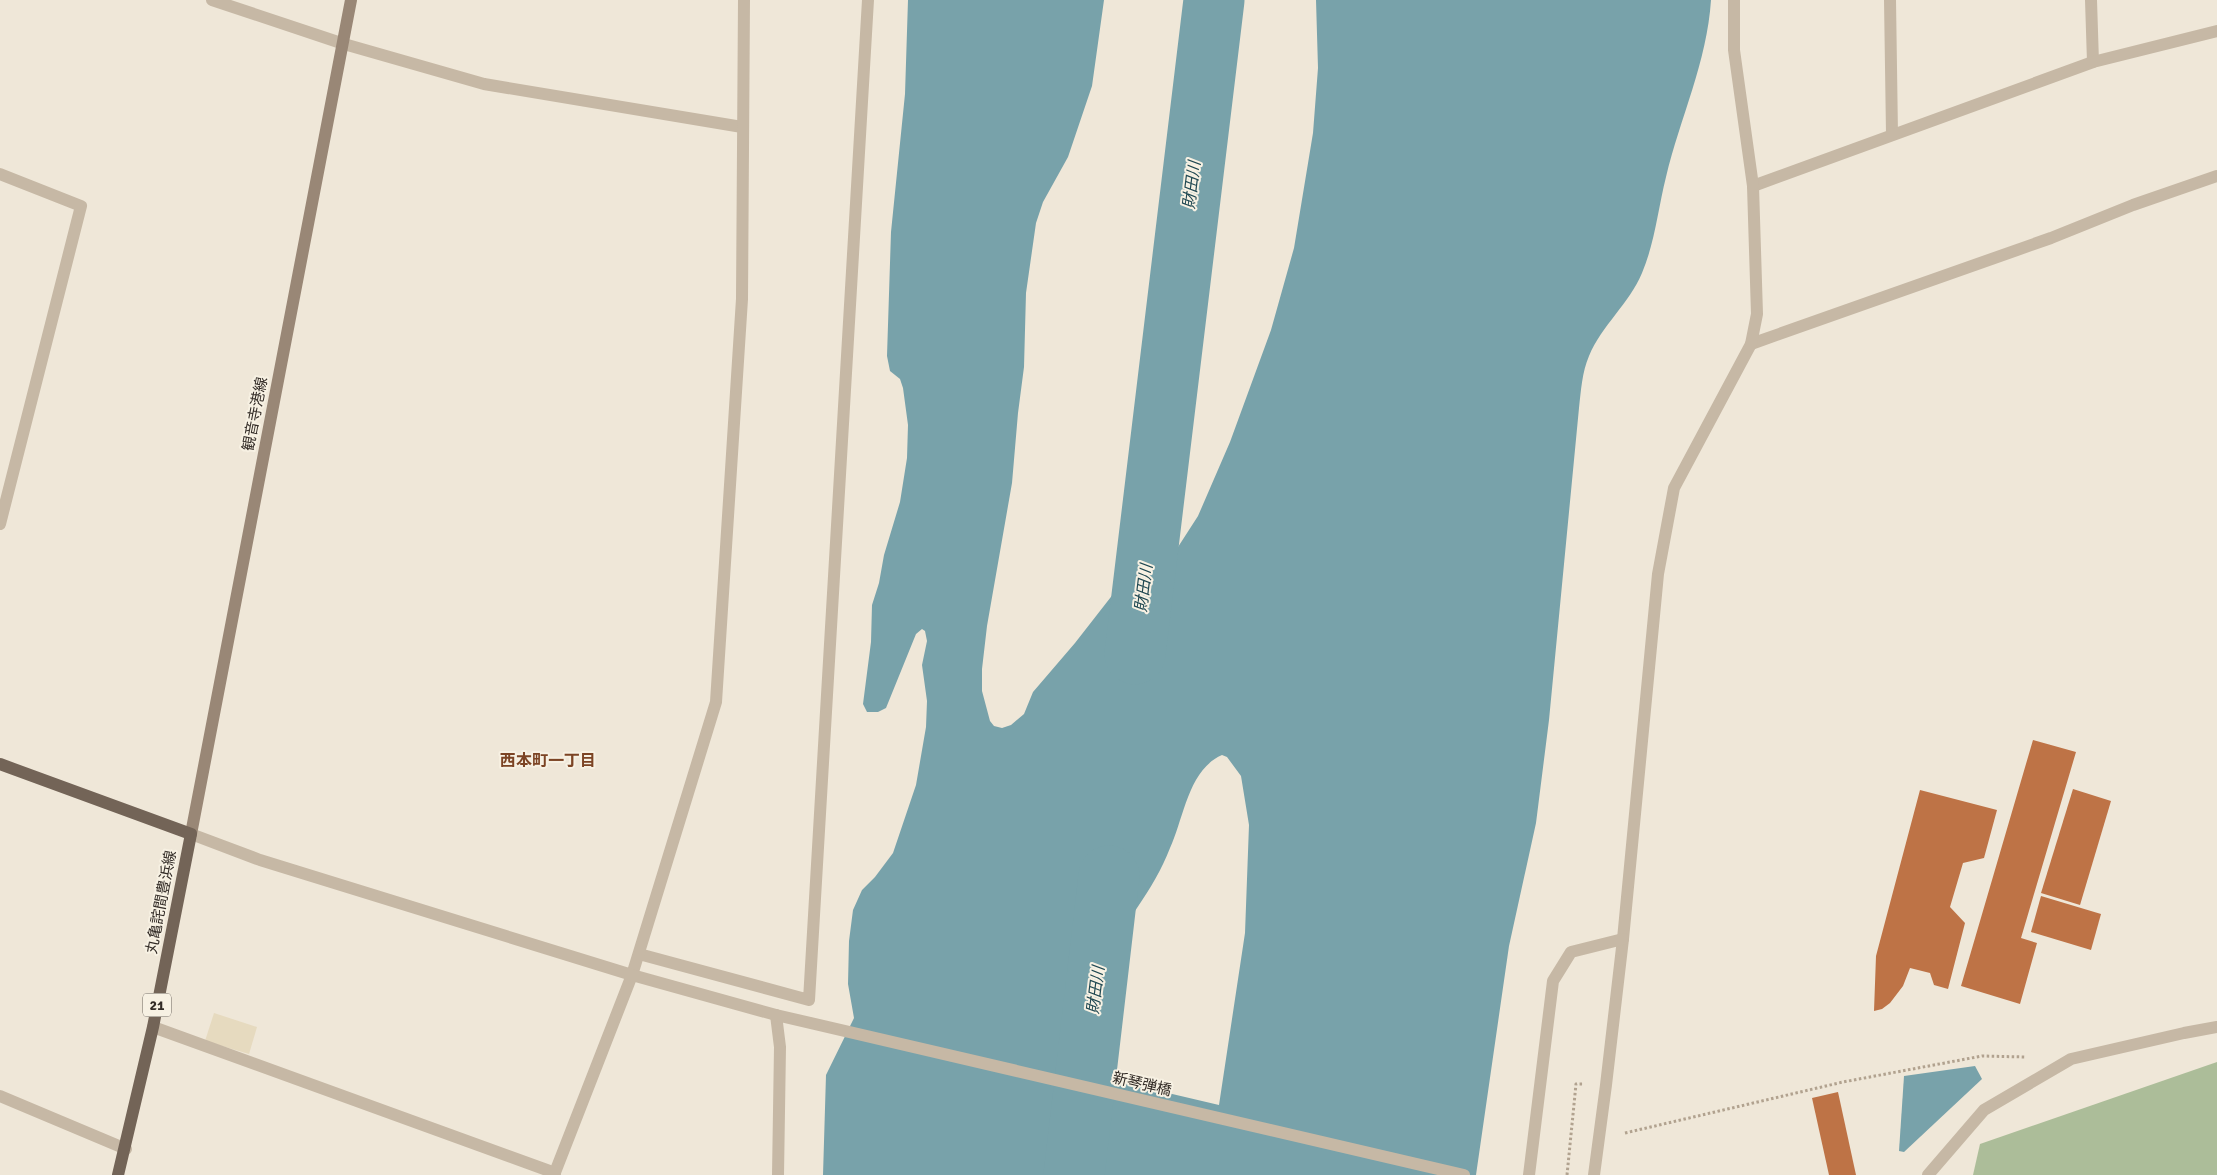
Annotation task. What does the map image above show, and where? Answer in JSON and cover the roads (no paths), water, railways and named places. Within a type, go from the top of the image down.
[{"type":"main road","name":"観音寺港線","points":[[191,834],[352,0]]},
{"type":"main road","name":"丸亀詫間豊浜線","points":[[0,764],[191,834],[153,1027],[126,1149],[118,1175]]},
{"type":"street","points":[[212,0],[344,44],[484,84],[742,127]]},
{"type":"street","points":[[153,1027],[554,1174],[632,975],[716,702],[742,299],[744,0]]},
{"type":"street","points":[[639,954],[809,1000],[868,0]]},
{"type":"street","points":[[1594,1175],[1623,939],[1658,574],[1674,488],[1751,344],[1757,314],[1753,186],[1734,50],[1734,0]]},
{"type":"street","points":[[1890,0],[1892,134]]},
{"type":"street","points":[[2091,0],[2093,62]]},
{"type":"street","points":[[1753,186],[2093,62],[2217,31]]},
{"type":"street","points":[[0,174],[81,206],[0,524]]},
{"type":"street","points":[[1751,344],[2051,238],[2133,204],[2217,176]]},
{"type":"street","name":"新琴弾橋","points":[[191,834],[260,860],[632,975],[812,1025],[1464,1175]]},
{"type":"street","points":[[1529,1175],[1553,981],[1571,952],[1623,939]]},
{"type":"street","points":[[776,1015],[780,1047],[778,1175]]},
{"type":"street","points":[[1928,1175],[1984,1110],[2071,1059],[2184,1033],[2217,1028]]},
{"type":"street","points":[[0,1096],[126,1149]]},
{"type":"water","points":[[908,0],[1104,0],[1092,86],[1068,157],[1043,202],[1036,223],[1026,293],[1024,367],[1012,483],[987,626],[982,669],[982,691],[990,721],[994,726],[1002,728],[1011,725],[1024,714],[1033,692],[1114,593],[1130,579],[1168,559],[1178,547],[1198,516],[1230,442],[1271,330],[1294,248],[1313,133],[1318,68],[1316,0],[1711,0],[1699,68],[1672,155],[1653,237],[1642,273],[1630,295],[1594,345],[1583,375],[1549,720],[1536,823],[1509,946],[1476,1175],[823,1175],[826,1075],[854,1018],[848,984],[849,941],[853,910],[862,890],[875,877],[893,853],[916,785],[926,727],[927,701],[922,665],[927,641],[925,631],[922,629],[916,634],[886,708],[878,712],[867,712],[863,704],[871,642],[872,605],[879,583],[884,555],[900,502],[907,458],[908,425],[903,388],[900,379],[890,371],[887,356],[891,232],[905,94]],"holes":[[[1222,755],[1227,757],[1241,776],[1249,825],[1245,933],[1219,1105],[1066,1069],[1079,1008],[1091,973],[1106,948],[1147,894],[1175,836],[1194,783],[1211,762]]]},
{"type":"water","points":[[1975,1066],[1982,1079],[1904,1152],[1899,1151],[1904,1076]]},
{"type":"waterway","name":"財田川","points":[[1135,654],[1214,0]]},
{"type":"waterway","name":"財田川","points":[[1074,1175],[1109,876]]},
{"type":"district","name":"西本町一丁目","points":[[548,761]]}]
